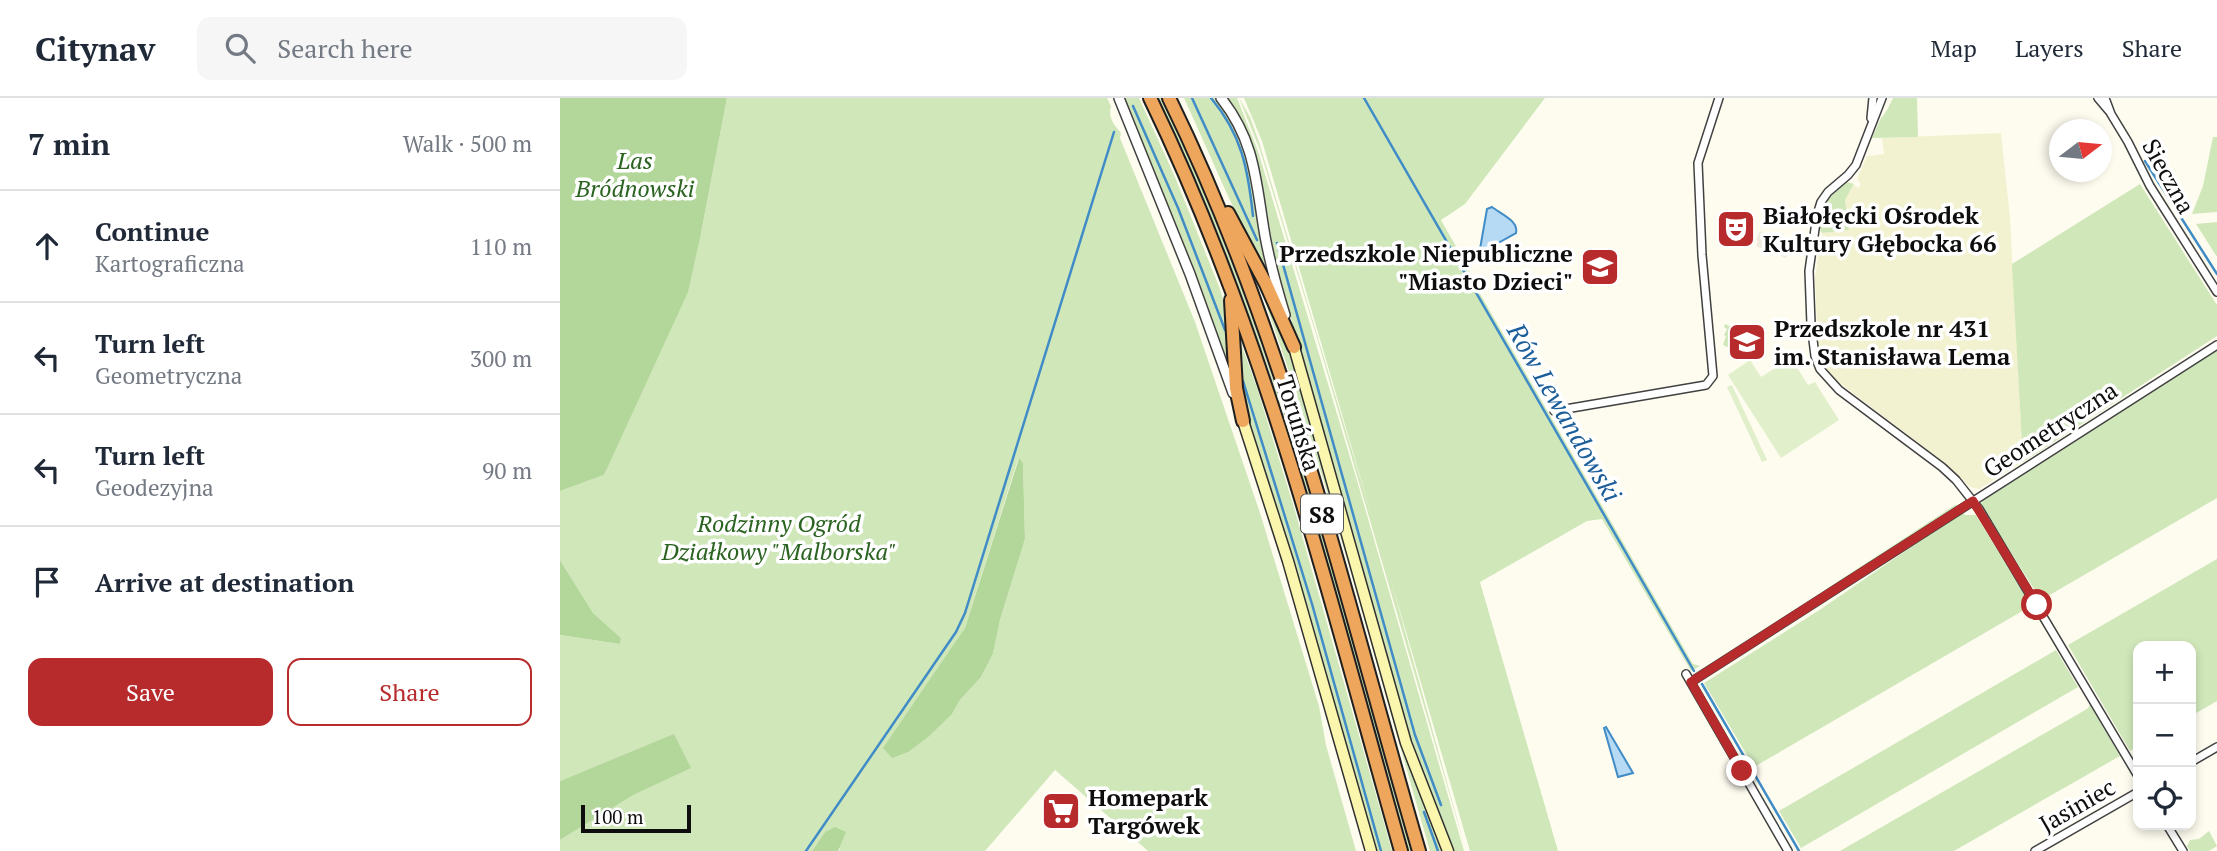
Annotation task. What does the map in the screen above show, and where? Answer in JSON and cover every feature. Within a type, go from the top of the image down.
[{"type":"highway","name":"Toruńska","points":[[1150,98],[1193,191],[1227,274],[1284,443],[1401,851]]},
{"type":"highway","name":"Toruńska","points":[[1169,98],[1242,264],[1302,444],[1419,851]]},
{"type":"highway","points":[[1208,184],[1232,219],[1266,284],[1294,347]]},
{"type":"highway","points":[[1227,274],[1235,338],[1236,388],[1243,421]]},
{"type":"main road","name":"Toruńska","points":[[1294,347],[1406,743],[1448,851]]},
{"type":"main road","points":[[1243,421],[1288,561],[1371,851]]},
{"type":"street","points":[[1119,98],[1190,274],[1243,421]]},
{"type":"street","name":"Toruńska","points":[[1221,98],[1239,124],[1251,153],[1258,180],[1266,238],[1294,347]]},
{"type":"street","points":[[1555,411],[1706,385],[1713,376],[1702,255],[1698,163],[1719,98]]},
{"type":"street","points":[[1871,123],[1873,98]]},
{"type":"street","points":[[1882,98],[1856,165],[1828,192],[1817,215],[1809,271],[1815,356],[1820,369],[1839,390],[1942,467],[1973,501],[2133,768]]},
{"type":"street","name":"Sieczna","points":[[2098,98],[2111,114],[2150,186],[2217,292]]},
{"type":"street","name":"Sieczna","points":[[2105,98],[2111,114]]},
{"type":"street","name":"Geometryczna","points":[[1691,682],[2217,345]]},
{"type":"street","points":[[1686,674],[1788,851]]},
{"type":"street","points":[[2196,759],[2217,747]]},
{"type":"street","name":"Jasiniec","points":[[2035,851],[2133,795]]},
{"type":"street","points":[[2170,830],[2183,851]]},
{"type":"green space","name":"Las Bródnowski","points":[[560,98],[727,98],[688,292],[604,475],[560,491]]},
{"type":"green space","name":"Rodzinny Ogród Działkowy \"Malborska\"","points":[[727,98],[1107,98],[1111,106],[1112,121],[1121,133],[1120,138],[1195,322],[1260,513],[1319,706],[1326,745],[1356,851],[1148,851],[1055,770],[985,851],[838,851],[840,849],[825,832],[812,851],[560,851],[560,840],[635,794],[673,735],[560,781],[560,635],[620,644],[621,638],[593,613],[560,560],[560,491],[604,475],[701,233]],"holes":[[[1018,459],[1023,463],[1025,539],[1000,620],[993,654],[981,677],[960,700],[952,714],[953,647],[965,628]]]},
{"type":"green space","points":[[1124,98],[1139,98],[1175,177],[1220,289],[1228,315],[1230,368],[1179,231]]},
{"type":"green space","points":[[1158,98],[1162,98],[1202,189],[1272,374],[1331,564],[1412,851],[1409,851],[1302,476],[1268,368],[1212,219]]},
{"type":"green space","points":[[1184,98],[1215,98],[1239,134],[1251,172],[1272,286],[1228,196]]},
{"type":"green space","points":[[1228,98],[1237,98],[1258,151],[1464,851],[1454,851],[1411,739],[1280,280],[1257,163],[1241,118]]},
{"type":"green space","points":[[1239,98],[1250,117],[1259,142],[1374,524],[1262,141],[1244,98],[1545,98],[1465,204],[1441,220],[1471,273],[1471,278],[1693,664],[1700,666],[1691,671],[1602,519],[1587,521],[1480,582],[1558,851],[1470,851],[1390,577],[1466,851],[1315,331],[1260,150]]},
{"type":"green space","points":[[1893,98],[1917,98],[1918,137],[1872,138]]},
{"type":"green space","points":[[2001,133],[2010,218],[2023,462],[1979,489],[1970,487],[1945,463],[1833,378],[1818,347],[1815,279],[1820,240],[1824,240],[1822,233],[1849,230],[1845,200],[1854,185],[1858,188],[1861,184],[1857,179],[1867,156],[1884,154],[1882,138]]},
{"type":"green space","points":[[2213,137],[2217,137],[2217,212],[2192,214],[2203,186]]},
{"type":"green space","points":[[1847,182],[1854,184],[1845,200],[1849,230],[1822,233],[1819,228],[1822,213],[1831,196]]},
{"type":"green space","points":[[2140,184],[2217,305],[2217,336],[2023,462],[2012,264]]},
{"type":"green space","points":[[2217,222],[2217,257],[2196,224]]},
{"type":"green space","points":[[1251,263],[1290,353],[1402,746],[1443,851],[1430,851],[1324,481]]},
{"type":"green space","points":[[1725,324],[1756,337],[1750,357],[1723,345],[1727,329]]},
{"type":"green space","points":[[1238,335],[1293,504],[1392,851],[1375,851],[1244,408]]},
{"type":"green space","points":[[2217,350],[2217,498],[2041,600],[1981,505],[1982,501]]},
{"type":"green space","points":[[1791,358],[1808,385],[1815,382],[1839,420],[1781,458],[1728,375],[1750,360],[1761,377]]},
{"type":"green space","points":[[1732,385],[1767,460],[1762,462],[1727,387]]},
{"type":"green space","points":[[1019,458],[1023,463],[1025,539],[1000,620],[993,654],[981,677],[960,700],[952,714],[908,752],[892,758],[883,748],[965,628]]},
{"type":"green space","points":[[1955,505],[1959,506],[1818,598],[1825,590]]},
{"type":"green space","points":[[1962,512],[1965,515],[1976,515],[2031,606],[1754,767],[1704,683],[1821,609]]},
{"type":"green space","points":[[2217,559],[2217,701],[2196,713],[2196,641],[2133,641],[2133,749],[2130,751],[2068,645]]},
{"type":"green space","points":[[560,560],[593,613],[621,638],[620,644],[560,635]]},
{"type":"green space","points":[[2056,650],[2078,687],[1801,848],[1779,811]]},
{"type":"green space","points":[[2090,705],[2120,756],[1954,851],[1840,851],[2087,709]]},
{"type":"green space","points":[[674,734],[691,768],[635,794],[560,840],[560,781]]},
{"type":"green space","points":[[835,827],[846,832],[838,851],[812,851],[825,832]]},
{"type":"green space","points":[[2209,831],[2217,846],[2209,851],[2190,851],[2187,846],[2190,840],[2199,839]]},
{"type":"shaded area","points":[[1760,231],[1790,243],[1786,258],[1756,246]]},
{"type":"water","points":[[1492,207],[1512,221],[1516,233],[1482,252],[1480,249],[1487,209]]},
{"type":"water","points":[[1606,727],[1633,773],[1618,777],[1604,728]]},
{"type":"waterway","points":[[1192,98],[1257,240]]},
{"type":"waterway","points":[[1211,98],[1230,125],[1242,153],[1253,216]]},
{"type":"waterway","name":"Rów Lewandowski","points":[[1364,98],[1694,671]]},
{"type":"waterway","points":[[1133,106],[1178,208],[1225,330]]},
{"type":"waterway","points":[[806,851],[956,632],[965,613],[1114,132]]},
{"type":"waterway","points":[[2145,161],[2217,274]]},
{"type":"waterway","points":[[1277,243],[1415,735],[1441,805]]},
{"type":"waterway","points":[[1243,381],[1312,604],[1381,851]]},
{"type":"waterway","name":"Rów Lewandowski","points":[[1702,684],[1799,851]]},
{"type":"waterway","points":[[1424,812],[1438,851]]},
{"type":"place","name":"Białołęcki Ośrodek Kultury Głębocka 66","points":[[1736,229]]},
{"type":"place","name":"Przedszkole Niepubliczne \"Miasto Dzieci\"","points":[[1600,267]]},
{"type":"place","name":"Przedszkole nr 431 im. Stanisława Lema","points":[[1747,342]]},
{"type":"place","name":"Homepark Targówek","points":[[1061,811]]},
{"type":"route","points":[[1742,771],[1691,682],[1973,501],[2037,605]]}]
